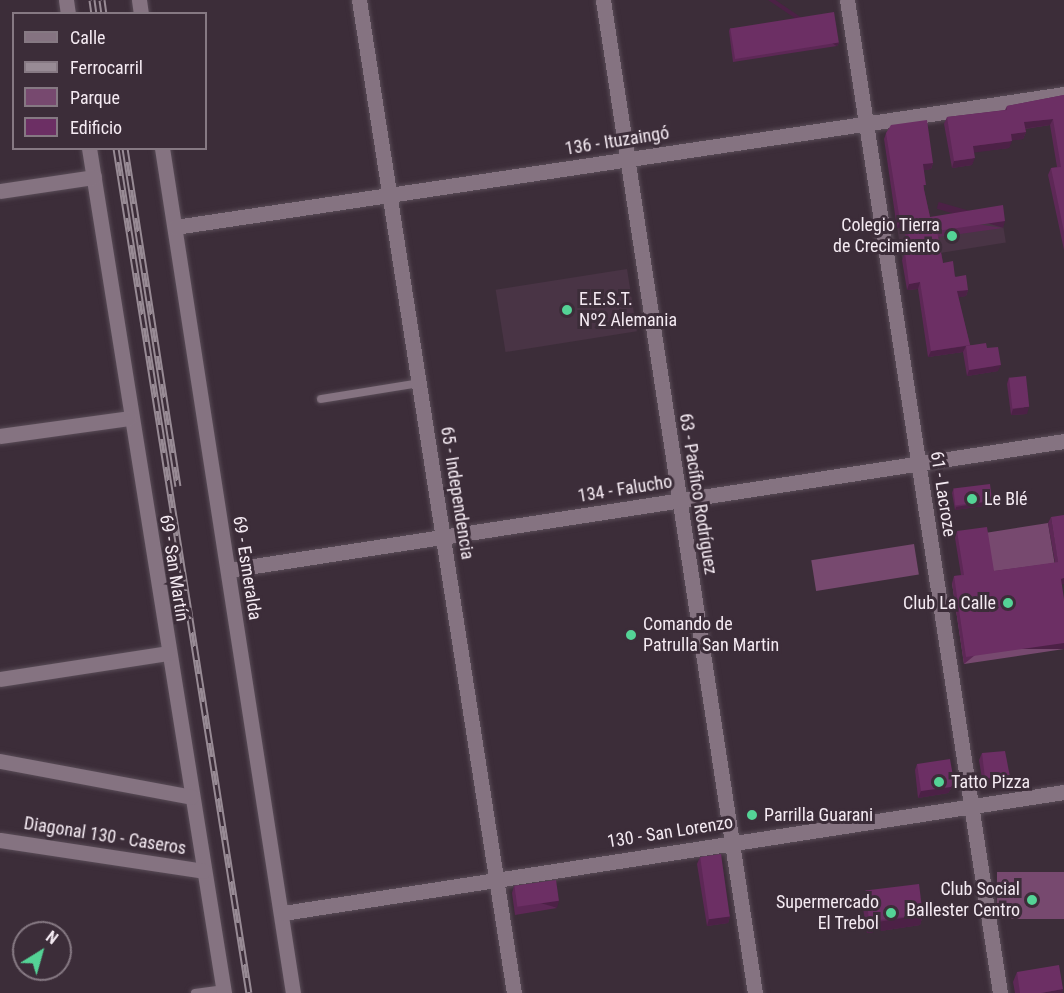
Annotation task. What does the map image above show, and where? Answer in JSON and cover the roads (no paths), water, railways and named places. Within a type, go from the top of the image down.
[{"type":"street","name":"65 - Independencia","points":[[359,0],[514,993]]},
{"type":"street","name":"63 - Pacífico Rodríguez","points":[[603,0],[755,993]]},
{"type":"street","name":"61 - Lacroze","points":[[847,0],[1000,993]]},
{"type":"street","name":"136 - Ituzaingó","points":[[175,227],[1064,94]]},
{"type":"street","name":"69 - San Martín","points":[[89,150],[129,418],[224,991]]},
{"type":"street","name":"69 - Esmeralda","points":[[162,150],[283,913],[293,993]]},
{"type":"street","points":[[0,191],[94,177]]},
{"type":"street","points":[[0,436],[129,418]]},
{"type":"street","name":"134 - Falucho","points":[[228,570],[444,539],[679,500],[1064,441]]},
{"type":"street","points":[[0,679],[168,653]]},
{"type":"street","points":[[0,761],[192,797]]},
{"type":"street","name":"130 - San Lorenzo","points":[[283,913],[1064,792]]},
{"type":"street","name":"Diagonal 130 - Caseros","points":[[0,840],[204,871]]},
{"type":"lane","points":[[321,399],[420,383]]},
{"type":"lane","points":[[195,993],[224,991]]},
{"type":"railway","points":[[92,0],[94,12]]},
{"type":"railway","points":[[102,0],[104,12]]},
{"type":"railway","points":[[116,150],[249,993]]},
{"type":"railway","points":[[125,150],[178,486]]},
{"type":"place","name":"Colegio Tierra de Crecimiento","points":[[952,236]]},
{"type":"place","name":"E.E.S.T. Nº2 Alemania","points":[[567,310]]},
{"type":"place","name":"Le Blé","points":[[972,499]]},
{"type":"place","name":"Club La Calle","points":[[1008,603]]},
{"type":"place","name":"Comando de Patrulla San Martin","points":[[631,635]]},
{"type":"place","name":"Tatto Pizza","points":[[939,782]]},
{"type":"place","name":"Parrilla Guarani","points":[[752,815]]},
{"type":"place","name":"Club Social Ballester Centro","points":[[1032,900]]},
{"type":"place","name":"Supermercado El Trebol","points":[[891,913]]}]
